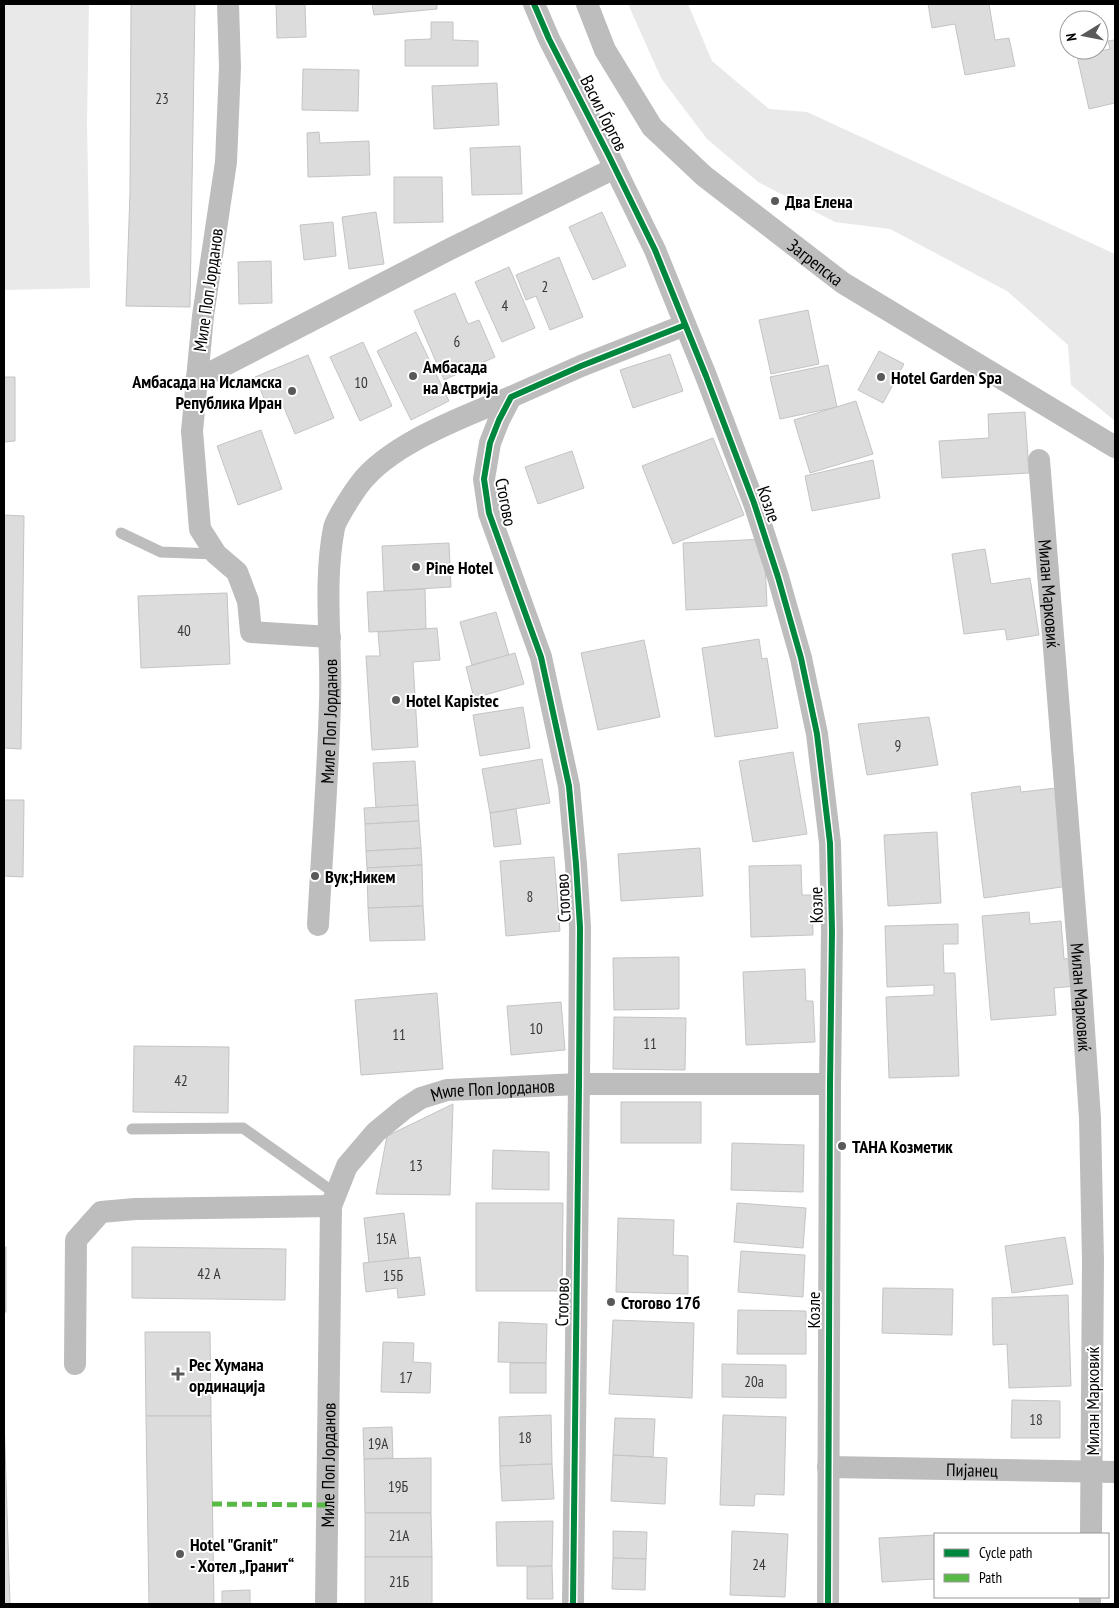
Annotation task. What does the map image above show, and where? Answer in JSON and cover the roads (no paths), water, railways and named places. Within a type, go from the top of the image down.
[{"type":"street","name":"Миле Поп Јорданов","points":[[228,4],[230,67],[226,162],[205,301],[192,431],[200,529],[216,554],[237,572],[248,600],[251,632],[330,637]]},
{"type":"street","name":"Васил Ѓоргов","points":[[534,4],[549,39],[647,235]]},
{"type":"street","name":"Загрепска","points":[[587,4],[605,50],[652,127],[704,176],[843,283],[1115,448]]},
{"type":"street","points":[[196,380],[450,249],[615,168]]},
{"type":"street","name":"Козле","points":[[647,235],[706,376],[754,504],[778,577],[801,658],[817,734],[830,843],[832,931],[828,1604]]},
{"type":"street","points":[[511,397],[581,366],[685,325]]},
{"type":"street","name":"Миле Поп Јорданов","points":[[318,925],[330,700],[330,573],[334,526],[360,484],[384,460],[455,420],[511,397]]},
{"type":"street","name":"Стогово","points":[[511,397],[490,443],[484,479],[489,514],[541,657],[569,786],[580,927],[573,1604]]},
{"type":"street","name":"Милан Марковиќ","points":[[1039,460],[1090,1118],[1093,1261],[1091,1533]]},
{"type":"street","name":"Миле Поп Јорданов","points":[[326,1604],[333,1200],[347,1166],[376,1132],[404,1109],[422,1098],[447,1090],[579,1084],[830,1084]]},
{"type":"street","points":[[76,1364],[76,1240],[101,1212],[333,1200]]},
{"type":"street","name":"Пијанец","points":[[828,1467],[1115,1472]]},
{"type":"lane","points":[[121,533],[161,552],[216,554]]},
{"type":"lane","points":[[132,1129],[243,1128],[333,1200]]},
{"type":"place","name":"Два Елена","points":[[775,201]]},
{"type":"place","name":"Амбасада на Австрија","points":[[413,376]]},
{"type":"place","name":"Hotel Garden Spa","points":[[881,377]]},
{"type":"place","name":"Амбасада на Исламска Република Иран","points":[[292,391]]},
{"type":"place","name":"Pine Hotel","points":[[416,567]]},
{"type":"place","name":"Hotel Kapistec","points":[[396,700]]},
{"type":"place","name":"Вук;Никем","points":[[315,876]]},
{"type":"place","name":"ТАНА Козметик","points":[[842,1146]]},
{"type":"place","name":"Стогово 17б","points":[[611,1302]]},
{"type":"place","name":"Рес Хумана ординација","points":[[178,1374]]},
{"type":"place","name":"Hotel \"Granit\" - Хотел „Гранит“","points":[[180,1554]]}]
